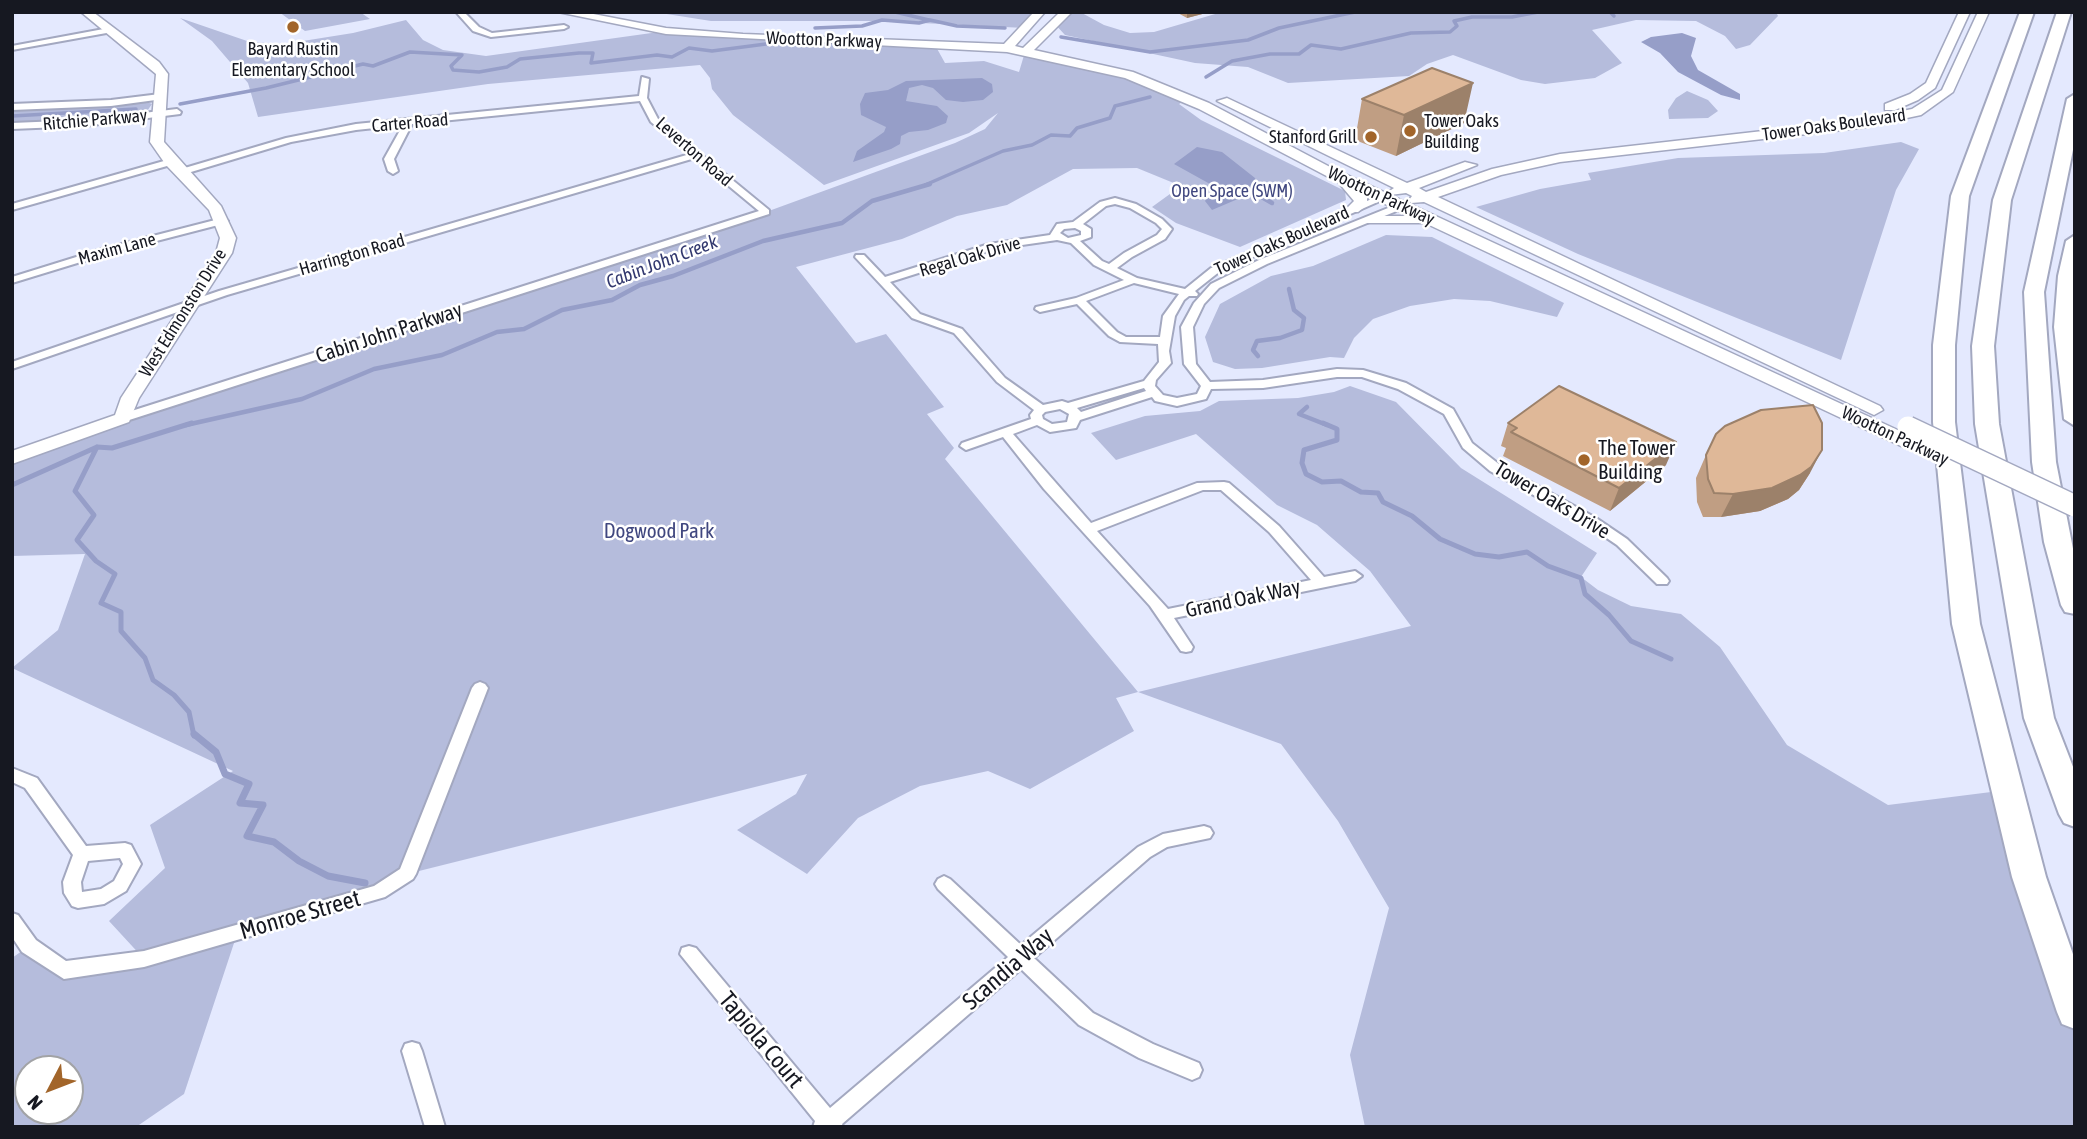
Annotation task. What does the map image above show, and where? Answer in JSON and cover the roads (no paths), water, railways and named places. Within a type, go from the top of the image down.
[{"type":"highway","points":[[2027,12],[1960,196],[1944,345],[1944,422],[1966,624],[2029,877],[2075,1012]]},
{"type":"highway","points":[[1991,111],[2058,12]]},
{"type":"highway","points":[[2064,12],[2001,200],[1983,346],[1987,424],[2039,718],[2075,814]]},
{"type":"highway","points":[[2075,99],[2034,292],[2043,462],[2057,542],[2075,605]]},
{"type":"highway","points":[[2075,241],[2068,276],[2064,327],[2075,419]]},
{"type":"main road","name":"West Edmonston Drive","points":[[86,12],[155,65],[162,74],[157,142],[176,167],[216,209],[228,238],[224,253],[130,398],[123,418]]},
{"type":"main road","name":"Wootton Parkway","points":[[563,12],[639,27],[705,34],[1009,45]]},
{"type":"main road","name":"Wootton Parkway","points":[[598,12],[749,30],[1009,45],[1148,69],[1193,86],[1360,166],[1909,435],[2075,522]]},
{"type":"main road","points":[[1009,45],[1040,12]]},
{"type":"main road","points":[[1029,48],[1067,12]]},
{"type":"main road","name":"Tower Oaks Boulevard","points":[[1384,197],[1494,158],[1527,150],[1866,113],[1890,107],[1914,97],[1931,85],[1965,12]]},
{"type":"main road","name":"Tower Oaks Boulevard","points":[[1401,206],[1453,185],[1560,158],[1860,124],[1916,112],[1947,93],[1984,12]]},
{"type":"main road","name":"Wootton Parkway","points":[[1029,48],[1129,75],[1166,89],[1401,206],[1909,435],[2075,506]]},
{"type":"main road","points":[[1360,166],[1398,175],[1481,160]]},
{"type":"main road","points":[[1325,170],[1360,196],[1362,202],[1353,209]]},
{"type":"main road","points":[[1453,185],[1452,200],[1468,219]]},
{"type":"main road","points":[[1371,220],[1413,219],[1436,222]]},
{"type":"main road","name":"Cabin John Parkway","points":[[12,458],[123,418]]},
{"type":"street","points":[[460,12],[476,29],[491,35],[564,27]]},
{"type":"street","points":[[12,48],[109,30]]},
{"type":"street","name":"Leverton Road","points":[[645,79],[643,98],[654,120],[766,212]]},
{"type":"street","name":"Ritchie Parkway","points":[[12,107],[78,105],[160,97]]},
{"type":"street","name":"Carter Road","points":[[12,207],[308,136],[356,127],[408,124],[643,98]]},
{"type":"street","name":"Ritchie Parkway","points":[[12,126],[177,112]]},
{"type":"street","points":[[393,171],[389,159],[408,124]]},
{"type":"street","points":[[12,133],[23,126]]},
{"type":"street","name":"Harrington Road","points":[[12,366],[193,304],[695,155]]},
{"type":"street","name":"Tower Oaks Boulevard","points":[[1151,388],[1165,363],[1164,341],[1169,316],[1184,295],[1215,270],[1384,197]]},
{"type":"street","points":[[1076,225],[1088,232],[1086,237],[1074,241],[1056,237],[1054,232],[1057,227],[1076,225],[1103,204],[1115,201],[1133,206],[1159,220],[1167,229],[1161,237],[1128,255],[1110,270]]},
{"type":"street","name":"Tower Oaks Boulevard","points":[[1207,386],[1190,364],[1187,327],[1202,300],[1215,286],[1263,262],[1401,206]]},
{"type":"street","name":"Cabin John Parkway","points":[[123,418],[766,212]]},
{"type":"street","name":"Maxim Lane","points":[[12,280],[223,221]]},
{"type":"street","name":"Regal Oak Drive","points":[[884,281],[993,246],[1056,237]]},
{"type":"street","points":[[1074,241],[1088,255],[1110,270],[1133,280],[1140,287],[1202,300]]},
{"type":"street","name":"Regal Oak Drive","points":[[860,257],[916,316],[958,331],[1001,380],[1039,415]]},
{"type":"street","points":[[1040,309],[1079,300],[1133,280]]},
{"type":"street","points":[[1079,300],[1113,334],[1124,340],[1164,341]]},
{"type":"street","name":"Tower Oaks Drive","points":[[1207,386],[1264,384],[1338,373],[1363,374],[1402,386],[1449,412],[1467,445],[1495,468],[1591,521],[1622,542],[1662,581]]},
{"type":"street","points":[[966,446],[1006,433],[1055,405],[1073,412],[1151,388],[1168,401],[1187,402],[1202,396],[1207,386]]},
{"type":"street","points":[[1039,415],[1059,429],[1072,425],[1073,412]]},
{"type":"street","name":"Grand Oak Way","points":[[1006,433],[1049,486],[1091,528],[1165,615],[1186,647]]},
{"type":"street","name":"Grand Oak Way","points":[[1091,528],[1202,486],[1224,486],[1274,529],[1321,583]]},
{"type":"street","name":"Grand Oak Way","points":[[1165,615],[1355,576]]},
{"type":"street","name":"Monroe Street","points":[[12,921],[29,946],[64,970],[144,960],[379,892],[407,874],[481,688]]},
{"type":"street","points":[[12,774],[30,783],[82,854]]},
{"type":"street","name":"Scandia Way","points":[[828,1125],[1144,852],[1163,841],[1204,833]]},
{"type":"street","points":[[944,884],[1086,1019],[1146,1051],[1192,1070]]},
{"type":"street","name":"Tapiola Court","points":[[689,954],[828,1125]]},
{"type":"street","points":[[412,1051],[435,1127]]},
{"type":"waterway","points":[[895,12],[929,20]]},
{"type":"waterway","points":[[1061,37],[1150,52],[1248,40],[1279,28],[1355,12]]},
{"type":"waterway","name":"Cabin John Creek","points":[[1206,77],[1232,61],[1270,54],[1299,54],[1311,45],[1341,49],[1411,33],[1450,32],[1457,26],[1454,21],[1472,17],[1512,17],[1538,12]]},
{"type":"waterway","points":[[1610,12],[1614,16]]},
{"type":"waterway","points":[[815,28],[862,26],[882,20],[919,23],[930,20],[957,26],[1005,28]]},
{"type":"waterway","points":[[180,104],[266,88],[363,64],[373,66],[410,52],[462,55],[451,66],[453,70],[479,72],[507,67],[520,59],[579,53],[593,53],[591,63],[657,55],[672,57],[689,48],[712,51],[766,44]]},
{"type":"waterway","name":"Cabin John Creek","points":[[925,185],[1003,151],[1032,145],[1051,135],[1070,136],[1077,128],[1110,118],[1115,106],[1150,97]]},
{"type":"waterway","points":[[12,116],[136,109]]},
{"type":"waterway","name":"Cabin John Creek","points":[[186,425],[302,399],[374,369],[442,355],[497,332],[524,329],[562,310],[612,300],[640,285],[673,276],[763,241],[842,223],[872,201],[930,184]]},
{"type":"waterway","points":[[1253,192],[1272,203]]},
{"type":"waterway","points":[[1258,356],[1253,350],[1257,341],[1280,338],[1302,330],[1304,318],[1294,310],[1289,289]]},
{"type":"waterway","points":[[1307,407],[1299,414],[1327,425]]},
{"type":"waterway","name":"Cabin John Creek","points":[[97,447],[112,448],[192,423]]},
{"type":"waterway","points":[[1323,423],[1337,429],[1337,440],[1304,450],[1302,463],[1306,474],[1322,482],[1341,481],[1361,492],[1378,493],[1383,502],[1412,516],[1440,539],[1475,554],[1499,557],[1527,552],[1548,566],[1581,578],[1585,594],[1609,615],[1631,641],[1671,659]]},
{"type":"waterway","name":"Cabin John Creek","points":[[12,485],[97,447]]},
{"type":"waterway","points":[[97,447],[75,491],[94,515],[77,540],[96,561],[115,574],[101,603],[121,612],[121,631],[145,658],[153,680],[174,695],[189,712],[194,736]]},
{"type":"waterway","points":[[194,734],[216,752],[225,774],[249,784],[240,803],[263,805],[247,836],[274,842],[299,861],[328,876],[365,883]]},
{"type":"place","name":"Bayard Rustin Elementary School","points":[[293,27]]},
{"type":"place","name":"Tower Oaks Building","points":[[1410,131]]},
{"type":"place","name":"Stanford Grill","points":[[1371,137]]},
{"type":"place","name":"The Tower Building","points":[[1584,460]]},
{"type":"park label","name":"Open Space (SWM)","points":[[1232,191]]},
{"type":"park label","name":"Dogwood Park","points":[[659,531]]}]
